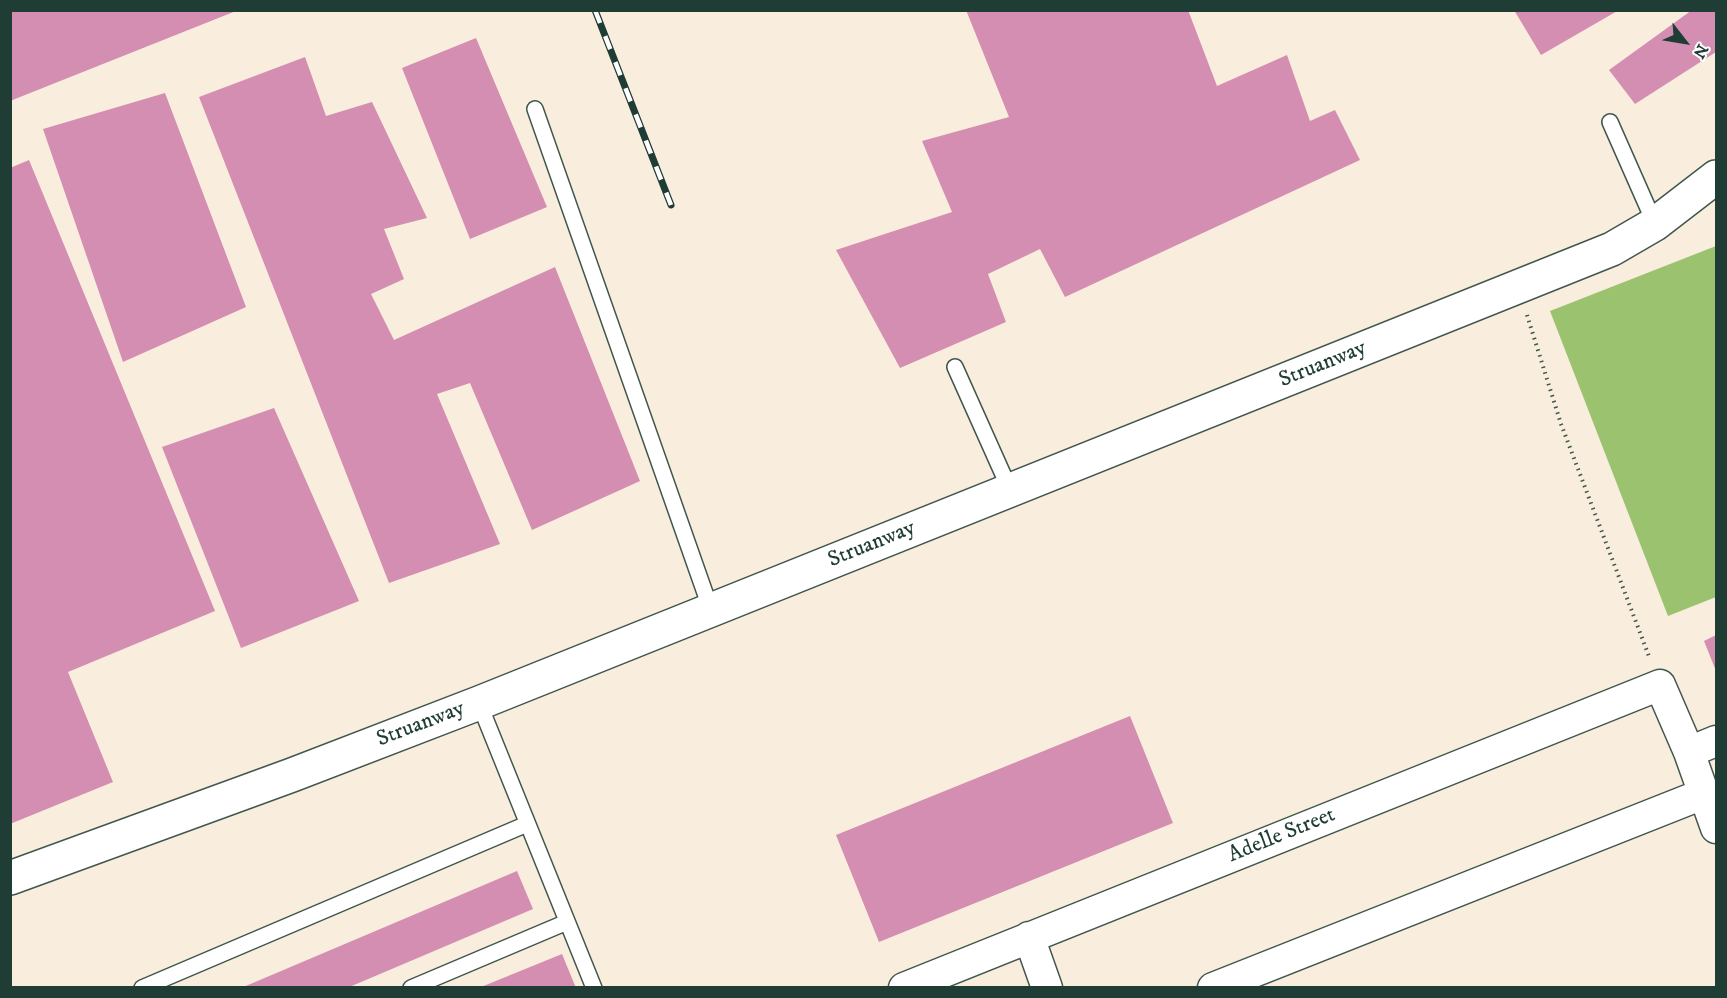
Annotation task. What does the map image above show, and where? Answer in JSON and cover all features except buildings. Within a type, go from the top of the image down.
[{"type":"street","name":"Struanway","points":[[10,878],[292,775],[479,703],[1612,249],[1655,224],[1716,177]]},
{"type":"street","points":[[1660,684],[1689,752],[1716,828]]},
{"type":"street","name":"Adelle Street","points":[[904,987],[1660,684]]},
{"type":"street","points":[[1689,752],[1716,741]]},
{"type":"street","points":[[1213,987],[1703,794]]},
{"type":"street","points":[[1029,937],[1047,987]]},
{"type":"lane","points":[[535,109],[711,610]]},
{"type":"lane","points":[[1610,122],[1655,224]]},
{"type":"lane","points":[[955,367],[1010,490]]},
{"type":"lane","points":[[479,703],[594,987]]},
{"type":"lane","points":[[142,987],[527,824]]},
{"type":"lane","points":[[411,987],[567,922]]},
{"type":"path","points":[[1518,287],[1561,424],[1660,684]]},
{"type":"green space","points":[[1716,246],[1716,597],[1668,616],[1550,311]]},
{"type":"railway","points":[[595,10],[671,205]]}]
